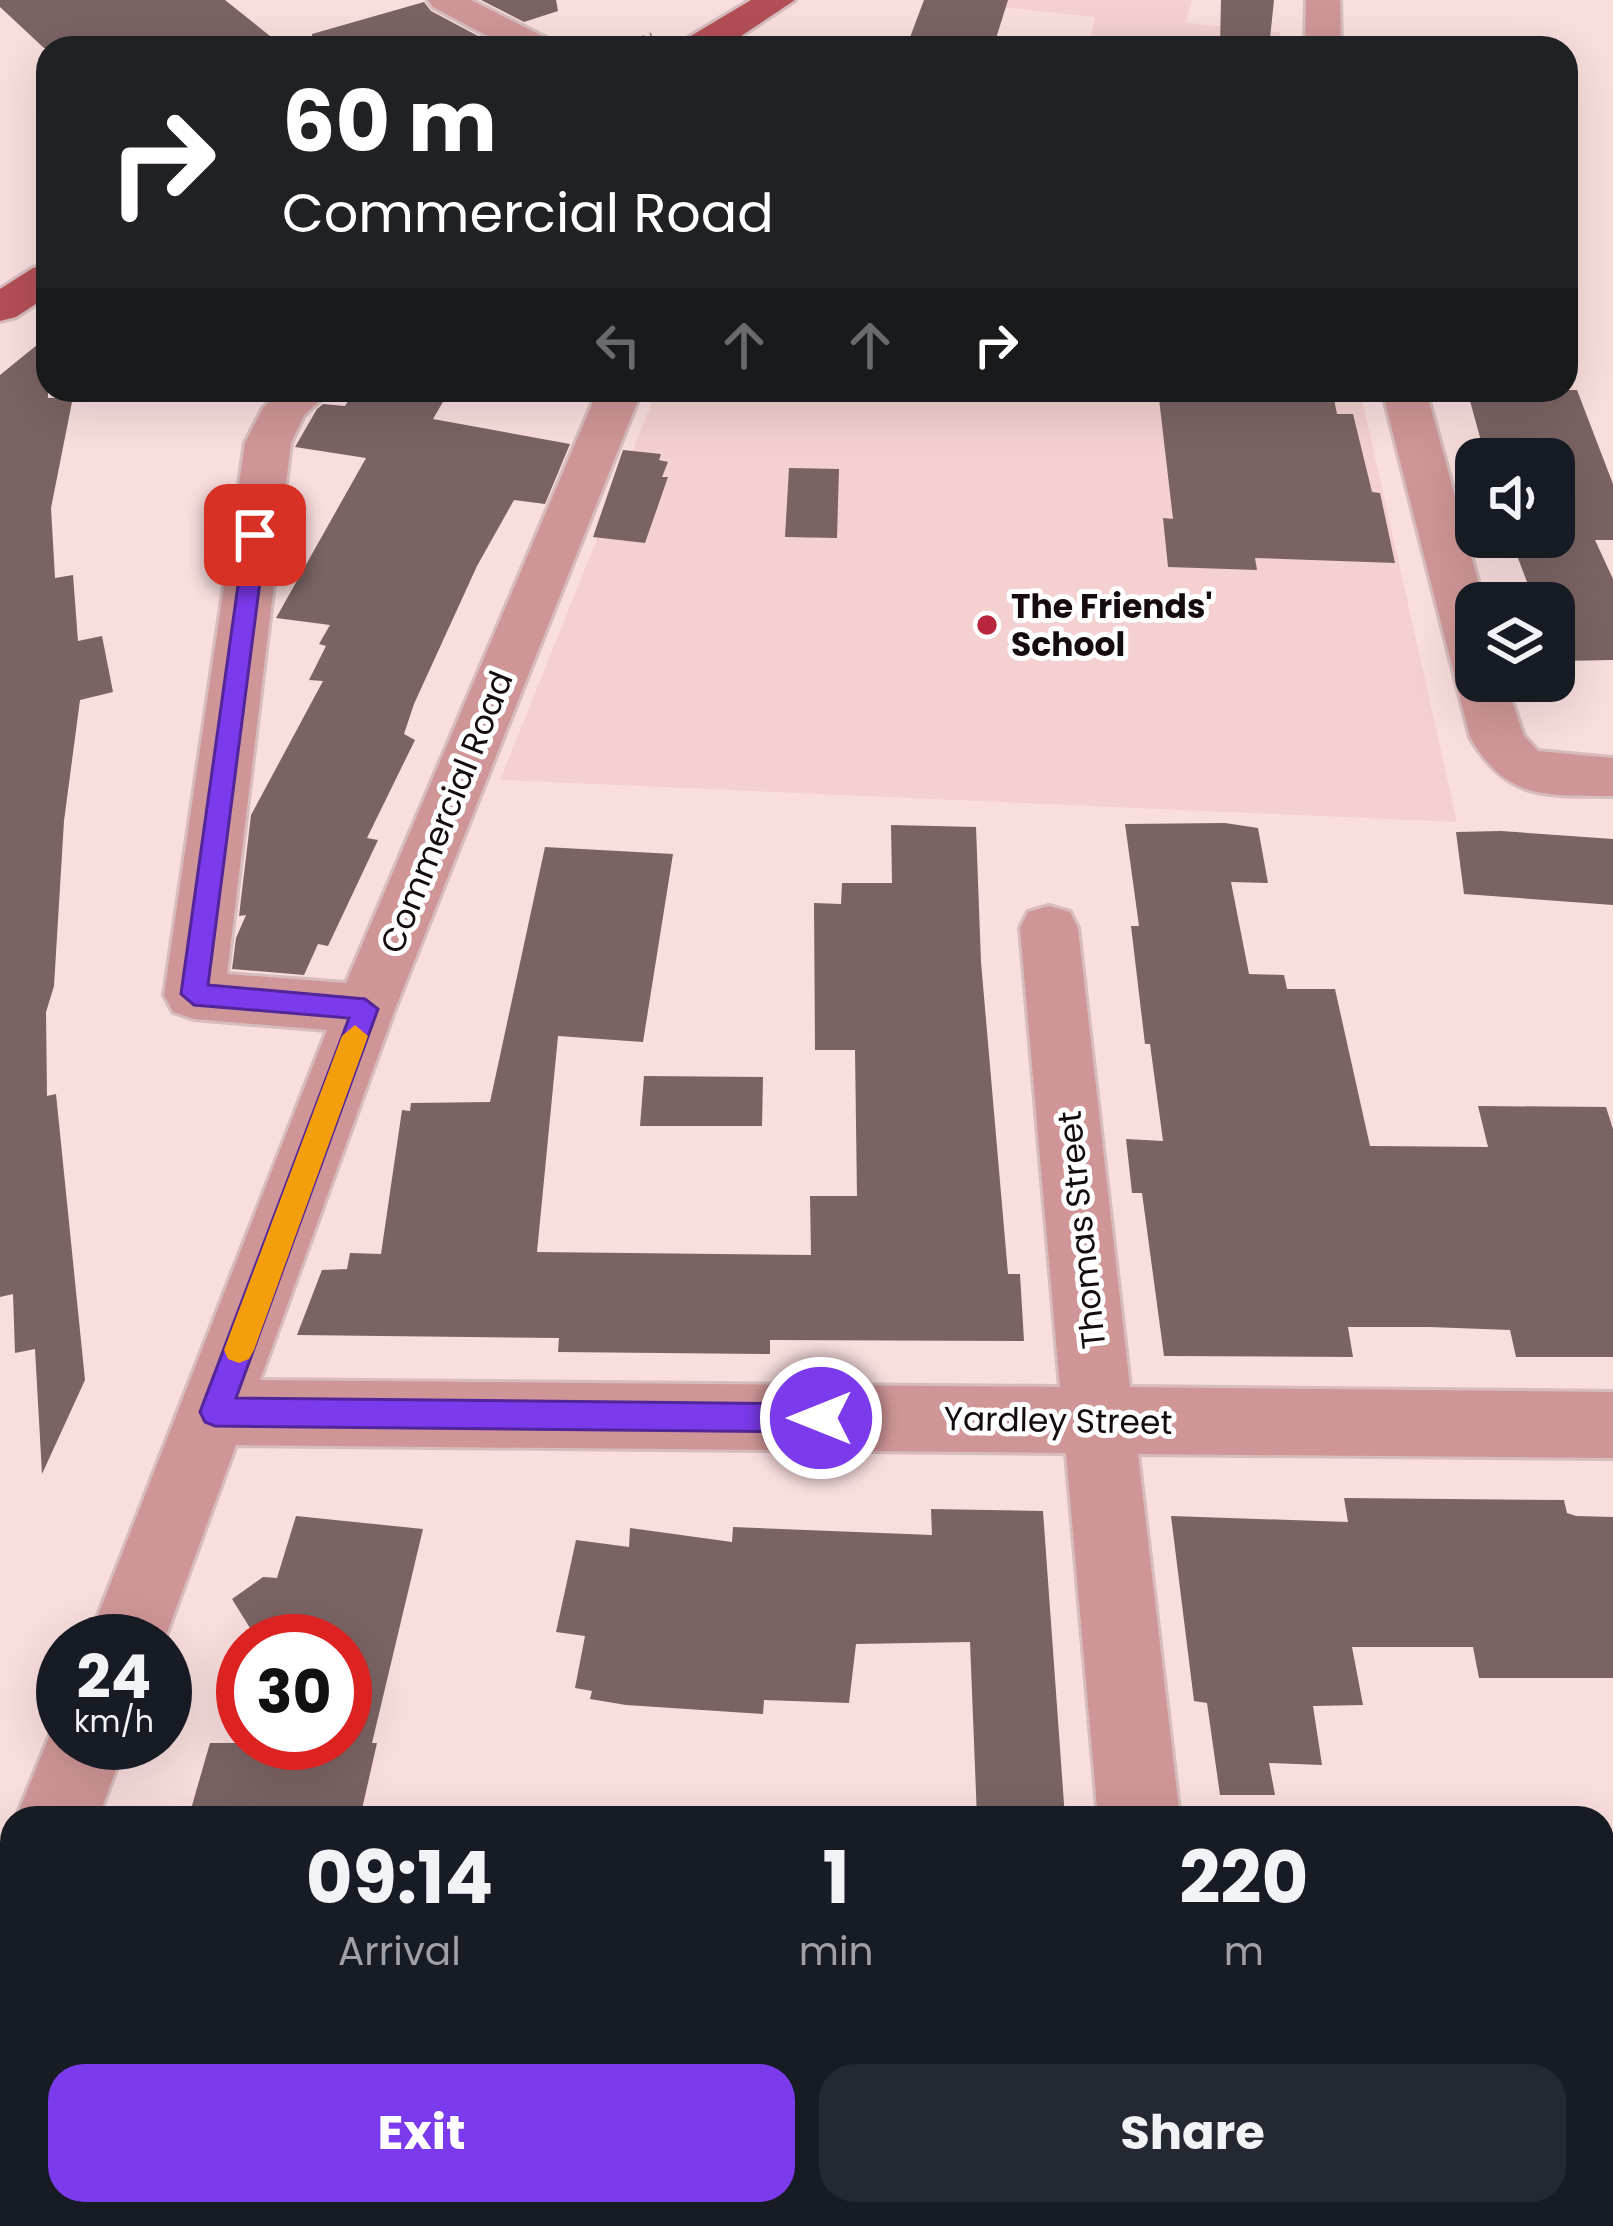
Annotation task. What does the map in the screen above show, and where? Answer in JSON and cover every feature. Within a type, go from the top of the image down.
[{"type":"main road","points":[[717,36],[777,0]]},
{"type":"main road","points":[[0,308],[36,286]]},
{"type":"street","points":[[445,0],[514,36]]},
{"type":"street","points":[[1323,0],[1323,36]]},
{"type":"street","points":[[293,402],[285,408],[268,443],[194,994],[365,1009]]},
{"type":"street","name":"Commercial Road","points":[[136,1614],[365,1009],[615,402]]},
{"type":"street","points":[[1407,402],[1455,587]]},
{"type":"street","points":[[1485,702],[1495,741],[1514,764],[1549,776],[1613,777]]},
{"type":"street","name":"Thomas Street","points":[[1049,928],[1138,1806]]},
{"type":"street","name":"Yardley Street","points":[[215,1412],[1613,1425]]},
{"type":"street","points":[[62,1806],[76,1770]]},
{"type":"shaded area","points":[[932,0],[1192,0],[1186,23],[1280,32],[1280,36],[1091,36],[1095,17]]},
{"type":"shaded area","name":"The Friends' School","points":[[652,402],[1363,402],[1457,822],[500,780]]},
{"type":"building","points":[[0,0],[225,0],[270,36],[36,36],[36,41],[0,7]]},
{"type":"building","points":[[481,0],[556,0],[558,11],[524,22]]},
{"type":"building","points":[[924,0],[1008,0],[997,36],[910,36]]},
{"type":"building","points":[[1221,0],[1274,0],[1270,36],[1220,36]]},
{"type":"building","points":[[424,2],[431,11],[478,36],[312,36]]},
{"type":"building","points":[[36,346],[36,402],[72,402],[51,508],[55,578],[73,575],[78,641],[102,636],[113,692],[80,700],[64,821],[54,986],[46,1012],[47,1096],[56,1094],[85,1380],[42,1474],[35,1349],[15,1353],[13,1294],[0,1297],[0,375]]},
{"type":"building","points":[[1578,393],[1613,484],[1613,540],[1595,540],[1613,579],[1613,660],[1575,661],[1575,582],[1527,582],[1518,558],[1575,558],[1575,438],[1480,438],[1470,402],[1578,402]]},
{"type":"building","points":[[348,402],[443,402],[433,419],[570,444],[545,504],[514,500],[477,566],[414,704],[404,734],[415,740],[367,838],[378,840],[328,946],[318,944],[304,975],[232,969],[236,938],[246,915],[239,916],[251,815],[323,681],[309,680],[326,646],[319,644],[330,625],[276,618],[366,458],[295,447],[323,404],[345,406]]},
{"type":"building","points":[[1159,402],[1335,402],[1337,414],[1353,414],[1372,492],[1380,493],[1395,563],[1255,558],[1257,570],[1168,567],[1163,518],[1173,519]]},
{"type":"building","points":[[623,450],[661,454],[659,460],[668,462],[662,477],[668,477],[645,543],[593,537]]},
{"type":"building","points":[[789,468],[839,469],[837,538],[785,537]]},
{"type":"building","points":[[1225,823],[1258,828],[1268,883],[1231,882],[1249,974],[1284,975],[1287,989],[1335,989],[1370,1146],[1488,1147],[1478,1106],[1606,1107],[1613,1129],[1613,1357],[1516,1357],[1510,1330],[1429,1327],[1348,1327],[1353,1357],[1164,1356],[1142,1193],[1132,1193],[1126,1139],[1163,1141],[1150,1044],[1145,1044],[1131,926],[1139,926],[1125,824]]},
{"type":"building","points":[[891,825],[976,827],[981,962],[1008,1274],[1020,1274],[1024,1341],[770,1340],[770,1354],[558,1352],[559,1338],[297,1335],[322,1270],[347,1269],[350,1253],[381,1254],[402,1110],[410,1111],[411,1103],[490,1102],[545,847],[673,854],[643,1042],[558,1036],[537,1252],[811,1255],[810,1196],[857,1196],[855,1050],[815,1050],[814,903],[841,904],[842,883],[892,883]]},
{"type":"building","points":[[1456,832],[1613,839],[1613,905],[1464,894]]},
{"type":"building","points":[[644,1076],[763,1077],[762,1126],[640,1126]]},
{"type":"building","points":[[1344,1498],[1564,1500],[1567,1513],[1613,1517],[1613,1678],[1479,1678],[1473,1647],[1352,1647],[1363,1705],[1313,1706],[1322,1765],[1269,1763],[1275,1795],[1220,1795],[1207,1703],[1194,1701],[1171,1516],[1348,1522]]},
{"type":"building","points":[[931,1509],[1043,1511],[1064,1806],[977,1806],[970,1642],[856,1644],[849,1703],[764,1700],[763,1714],[626,1705],[590,1699],[592,1691],[575,1688],[585,1636],[556,1632],[576,1540],[629,1547],[630,1528],[732,1542],[733,1527],[932,1535]]},
{"type":"building","points":[[296,1516],[423,1529],[372,1743],[372,1614],[241,1614],[232,1599],[263,1577],[277,1578]]},
{"type":"building","points":[[210,1743],[216,1743],[216,1770],[371,1770],[363,1806],[192,1806]]},
{"type":"slow traffic","points":[[239,1350],[355,1036]]},
{"type":"place","name":"The Friends' School","points":[[987,625]]},
{"type":"route","points":[[255,535],[194,994],[365,1009],[215,1412],[821,1418]]}]
